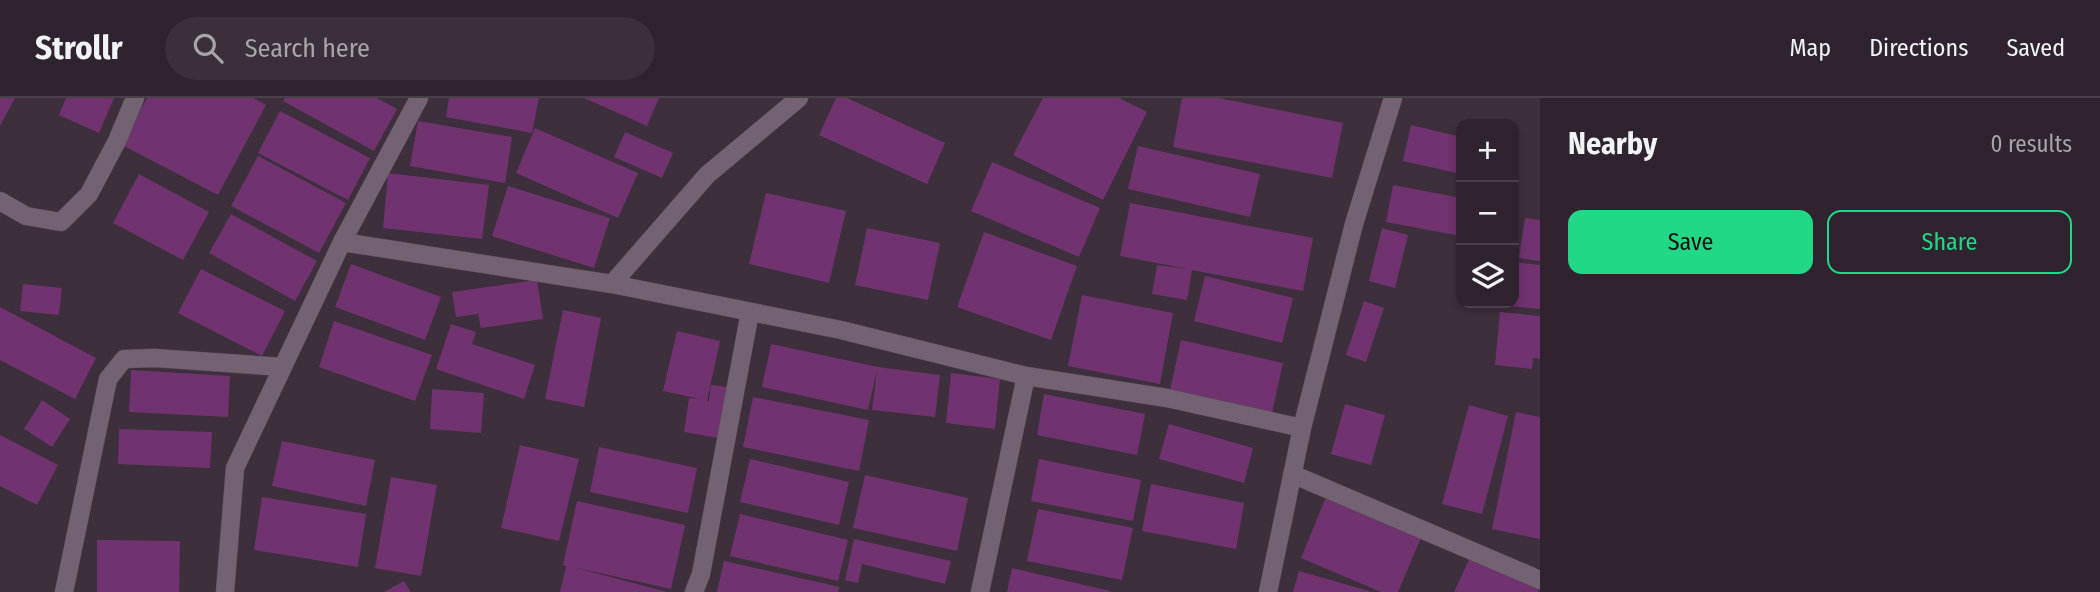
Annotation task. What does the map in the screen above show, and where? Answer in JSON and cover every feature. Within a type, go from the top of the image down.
[{"type":"street","points":[[0,201],[26,216],[61,222],[89,194],[117,141],[135,98]]},
{"type":"street","points":[[225,592],[235,468],[342,242],[419,98]]},
{"type":"street","points":[[612,284],[707,175],[799,98]]},
{"type":"street","points":[[1268,592],[1302,428],[1354,224],[1393,98]]},
{"type":"street","points":[[342,242],[612,284],[841,330],[1026,376],[1167,398],[1302,428]]},
{"type":"street","points":[[694,592],[701,574],[750,312]]},
{"type":"street","points":[[64,592],[108,379],[124,359],[155,358],[282,367]]},
{"type":"street","points":[[980,592],[1026,376]]},
{"type":"street","points":[[1292,474],[1540,580]]},
{"type":"building","points":[[0,98],[15,98],[0,126]]},
{"type":"building","points":[[66,98],[114,98],[99,133],[59,115]]},
{"type":"building","points":[[147,98],[253,98],[266,105],[218,195],[122,145]]},
{"type":"building","points":[[285,98],[377,98],[397,109],[374,151],[283,101]]},
{"type":"building","points":[[449,98],[539,98],[532,133],[446,117]]},
{"type":"building","points":[[584,98],[659,98],[647,126]]},
{"type":"building","points":[[836,98],[847,98],[945,143],[927,184],[819,135]]},
{"type":"building","points":[[1043,98],[1119,98],[1147,112],[1103,200],[1013,155]]},
{"type":"building","points":[[1182,98],[1219,98],[1343,123],[1332,178],[1173,147]]},
{"type":"building","points":[[280,111],[370,158],[348,200],[258,153]]},
{"type":"building","points":[[418,121],[512,137],[505,183],[410,166]]},
{"type":"building","points":[[1411,125],[1456,136],[1456,173],[1403,161]]},
{"type":"building","points":[[535,128],[638,173],[618,218],[516,173]]},
{"type":"building","points":[[625,132],[673,153],[662,178],[614,157]]},
{"type":"building","points":[[1138,146],[1260,174],[1250,217],[1128,189]]},
{"type":"building","points":[[258,156],[346,203],[319,253],[231,206]]},
{"type":"building","points":[[992,162],[1100,208],[1079,257],[971,211]]},
{"type":"building","points":[[388,173],[489,185],[482,239],[383,228]]},
{"type":"building","points":[[139,174],[209,212],[183,260],[113,223]]},
{"type":"building","points":[[1393,185],[1456,197],[1456,235],[1386,222]]},
{"type":"building","points":[[508,186],[610,218],[594,268],[492,236]]},
{"type":"building","points":[[766,193],[846,211],[829,283],[749,264]]},
{"type":"building","points":[[1130,203],[1313,238],[1303,291],[1192,270],[1187,300],[1152,294],[1157,265],[1188,269],[1120,256]]},
{"type":"building","points":[[231,214],[317,261],[295,301],[209,253]]},
{"type":"building","points":[[1525,218],[1540,220],[1540,261],[1519,258]]},
{"type":"building","points":[[867,228],[940,243],[928,300],[855,285]]},
{"type":"building","points":[[1382,228],[1408,235],[1395,288],[1369,281]]},
{"type":"building","points":[[984,232],[1077,266],[1051,340],[957,307]]},
{"type":"building","points":[[1519,263],[1540,265],[1540,309],[1519,307]]},
{"type":"building","points":[[351,264],[441,297],[425,340],[335,307]]},
{"type":"building","points":[[201,269],[285,311],[262,356],[178,313]]},
{"type":"building","points":[[1205,276],[1293,298],[1282,343],[1194,321]]},
{"type":"building","points":[[537,280],[543,319],[481,328],[478,314],[456,317],[452,292]]},
{"type":"building","points":[[23,284],[62,288],[59,315],[20,311]]},
{"type":"building","points":[[1082,295],[1173,313],[1160,384],[1068,366]]},
{"type":"building","points":[[1364,301],[1384,308],[1366,362],[1346,355]]},
{"type":"building","points":[[0,307],[96,358],[75,399],[0,360]]},
{"type":"building","points":[[563,310],[601,318],[584,407],[545,399]]},
{"type":"building","points":[[1500,312],[1540,316],[1540,359],[1533,358],[1532,369],[1495,365]]},
{"type":"building","points":[[334,321],[432,355],[415,401],[319,367]]},
{"type":"building","points":[[451,324],[476,332],[472,344],[535,365],[524,399],[436,369]]},
{"type":"building","points":[[677,331],[720,341],[707,401],[711,385],[727,387],[719,438],[684,432],[689,398],[700,399],[663,391]]},
{"type":"building","points":[[1181,340],[1283,363],[1272,413],[1170,390]]},
{"type":"building","points":[[771,344],[878,367],[940,375],[935,417],[872,410],[877,370],[868,410],[762,387]]},
{"type":"building","points":[[131,370],[230,376],[228,417],[129,412]]},
{"type":"building","points":[[951,373],[1000,379],[995,429],[946,423]]},
{"type":"building","points":[[432,389],[484,393],[481,433],[430,429]]},
{"type":"building","points":[[1044,394],[1145,414],[1137,455],[1037,435]]},
{"type":"building","points":[[753,397],[869,420],[859,471],[743,447]]},
{"type":"building","points":[[42,400],[70,419],[52,447],[24,429]]},
{"type":"building","points":[[1345,404],[1385,415],[1371,465],[1331,454]]},
{"type":"building","points":[[1469,405],[1508,416],[1482,514],[1442,504]]},
{"type":"building","points":[[1516,412],[1540,417],[1540,539],[1492,529]]},
{"type":"building","points":[[1169,424],[1253,448],[1244,483],[1159,459]]},
{"type":"building","points":[[119,429],[212,432],[210,468],[118,464]]},
{"type":"building","points":[[0,435],[58,465],[37,505],[0,486]]},
{"type":"building","points":[[282,441],[375,460],[366,506],[272,486]]},
{"type":"building","points":[[520,445],[579,459],[559,541],[501,528]]},
{"type":"building","points":[[599,447],[697,468],[688,513],[590,492]]},
{"type":"building","points":[[750,459],[849,482],[839,525],[740,502]]},
{"type":"building","points":[[1039,459],[1141,480],[1133,521],[1031,501]]},
{"type":"building","points":[[865,475],[968,498],[957,551],[853,528]]},
{"type":"building","points":[[391,477],[437,485],[421,576],[375,568]]},
{"type":"building","points":[[1151,484],[1244,503],[1236,549],[1142,531]]},
{"type":"building","points":[[1328,492],[1423,533],[1398,592],[1381,592],[1301,558]]},
{"type":"building","points":[[262,497],[366,514],[358,567],[254,550]]},
{"type":"building","points":[[577,501],[685,525],[671,589],[573,567],[667,592],[560,592]]},
{"type":"building","points":[[1038,509],[1133,528],[1122,580],[1027,561]]},
{"type":"building","points":[[740,514],[848,540],[838,581],[730,556]]},
{"type":"building","points":[[854,539],[951,561],[945,584],[862,564],[858,583],[845,580]]},
{"type":"building","points":[[97,540],[180,541],[179,592],[97,592]]},
{"type":"building","points":[[1472,553],[1540,588],[1538,592],[1454,592]]},
{"type":"building","points":[[724,561],[840,587],[838,592],[717,592]]},
{"type":"building","points":[[1012,568],[1110,591],[1110,592],[1007,592]]},
{"type":"building","points":[[1299,571],[1369,591],[1369,592],[1293,592]]},
{"type":"building","points":[[404,581],[411,592],[384,592]]}]
